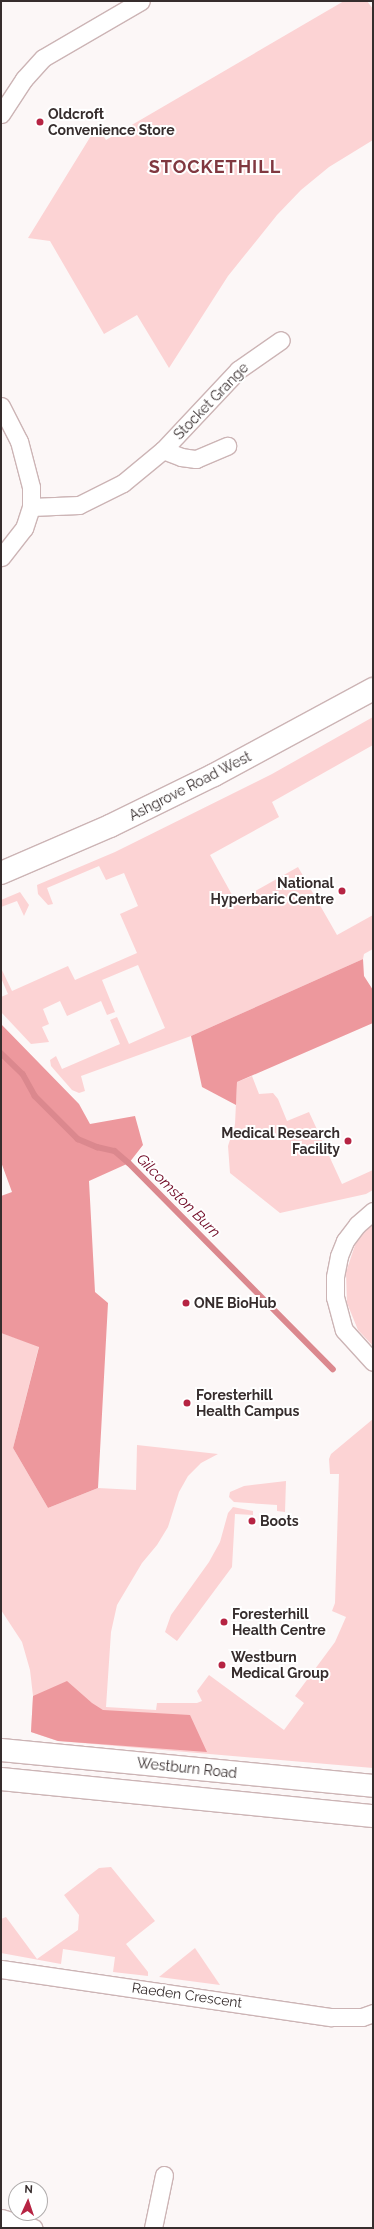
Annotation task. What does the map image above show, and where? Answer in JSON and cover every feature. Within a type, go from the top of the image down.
[{"type":"main road","name":"Ashgrove Road West","points":[[1,873],[110,826],[214,775],[373,689]]},
{"type":"main road","name":"Westburn Road","points":[[1,1750],[373,1786]]},
{"type":"main road","name":"Westburn Road","points":[[1,1779],[373,1816]]},
{"type":"street","points":[[1,114],[24,79],[43,58],[141,1]]},
{"type":"street","name":"Stocket Grange","points":[[31,508],[64,507],[96,498],[123,483],[163,450],[238,370],[281,340]]},
{"type":"street","points":[[1,406],[19,441],[28,467],[31,508],[24,528],[1,557]]},
{"type":"street","name":"Stocket Grange","points":[[163,450],[181,457],[196,459],[228,446]]},
{"type":"street","points":[[373,1211],[357,1225],[345,1241],[339,1256],[335,1277],[335,1297],[344,1330],[373,1362]]},
{"type":"street","name":"Raeden Crescent","points":[[1,1969],[332,2017],[362,2017],[373,2013]]},
{"type":"street","points":[[153,2228],[164,2174]]},
{"type":"street","points":[[1,2218],[33,2228]]},
{"type":"shaded area","points":[[344,1],[367,1],[373,9],[373,140],[329,167],[301,190],[277,215],[228,276],[169,368],[137,315],[104,334],[50,241],[28,238],[97,126],[106,140]]},
{"type":"shaded area","points":[[373,717],[373,745],[272,802],[279,817],[210,855],[236,902],[298,867],[337,935],[373,915],[373,949],[364,954],[363,959],[191,1036],[81,1076],[85,1091],[79,1093],[72,1090],[51,1066],[50,1060],[56,1056],[62,1069],[120,1044],[110,1020],[117,1017],[129,1044],[165,1028],[138,965],[102,980],[115,1012],[107,1015],[101,1001],[67,1016],[60,1001],[43,1009],[49,1024],[42,1027],[49,1042],[31,1044],[1,1012],[1,997],[8,994],[1,978],[1,968],[12,991],[68,966],[75,980],[137,953],[120,914],[138,906],[124,873],[106,880],[99,866],[47,888],[53,904],[48,905],[38,894],[37,885],[115,852],[272,774]]},
{"type":"shaded area","points":[[20,892],[29,905],[24,916],[17,901],[1,907],[1,900]]},
{"type":"shaded area","points":[[363,959],[364,976],[373,990],[373,1023],[237,1082],[236,1105],[202,1087],[191,1036]]},
{"type":"shaded area","points":[[1,1024],[79,1104],[90,1124],[135,1116],[143,1145],[129,1163],[89,1181],[95,1292],[108,1303],[98,1488],[48,1508],[13,1448],[39,1347],[1,1333],[1,1196],[12,1192],[1,1162]]},
{"type":"shaded area","points":[[252,1076],[259,1094],[273,1093],[278,1099],[287,1121],[309,1112],[342,1184],[373,1170],[373,1190],[366,1194],[280,1213],[230,1173],[228,1146],[235,1124],[237,1082]]},
{"type":"shaded area","points":[[373,1223],[373,1346],[358,1330],[347,1303],[346,1272],[356,1242]]},
{"type":"shaded area","points":[[1,1333],[39,1346],[13,1448],[48,1508],[98,1488],[136,1490],[137,1445],[218,1454],[201,1463],[188,1476],[179,1492],[168,1527],[157,1545],[142,1563],[117,1605],[111,1632],[106,1707],[156,1710],[157,1703],[197,1703],[202,1701],[197,1691],[209,1675],[284,1730],[304,1703],[295,1696],[335,1642],[346,1617],[332,1611],[335,1603],[339,1474],[330,1474],[329,1459],[331,1454],[373,1419],[373,1768],[58,1741],[31,1732],[33,1696],[30,1670],[22,1642],[1,1610]]},
{"type":"shaded area","points":[[286,1481],[285,1512],[277,1511],[277,1505],[234,1502],[229,1497],[230,1492],[244,1486]]},
{"type":"shaded area","points":[[233,1507],[253,1511],[253,1515],[235,1514],[232,1567],[177,1641],[165,1632],[171,1615],[209,1562],[220,1542],[228,1513]]},
{"type":"shaded area","points":[[67,1681],[92,1703],[103,1710],[190,1715],[207,1752],[58,1741],[31,1732],[33,1696]]},
{"type":"shaded area","points":[[111,1867],[155,1921],[126,1944],[148,1972],[148,1976],[113,1972],[115,1957],[63,1949],[61,1964],[1,1953],[1,1919],[6,1917],[37,1959],[78,1930],[79,1915],[64,1895],[99,1868]]},
{"type":"shaded area","points":[[195,1948],[220,1985],[159,1977]]},
{"type":"waterway","name":"Gilcomston Burn","points":[[1,1053],[23,1074],[35,1096],[78,1139],[97,1147],[115,1151],[129,1163],[333,1369]]},
{"type":"place","name":"Oldcroft Convenience Store","points":[[40,122]]},
{"type":"place","name":"National Hyperbaric Centre","points":[[342,891]]},
{"type":"place","name":"Medical Research Facility","points":[[348,1141]]},
{"type":"place","name":"ONE BioHub","points":[[186,1303]]},
{"type":"place","name":"Foresterhill Health Campus","points":[[187,1403]]},
{"type":"place","name":"Boots","points":[[252,1521]]},
{"type":"place","name":"Foresterhill Health Centre","points":[[224,1622]]},
{"type":"place","name":"Westburn Medical Group","points":[[222,1665]]},
{"type":"district","name":"STOCKETHILL","points":[[215,167]]}]
